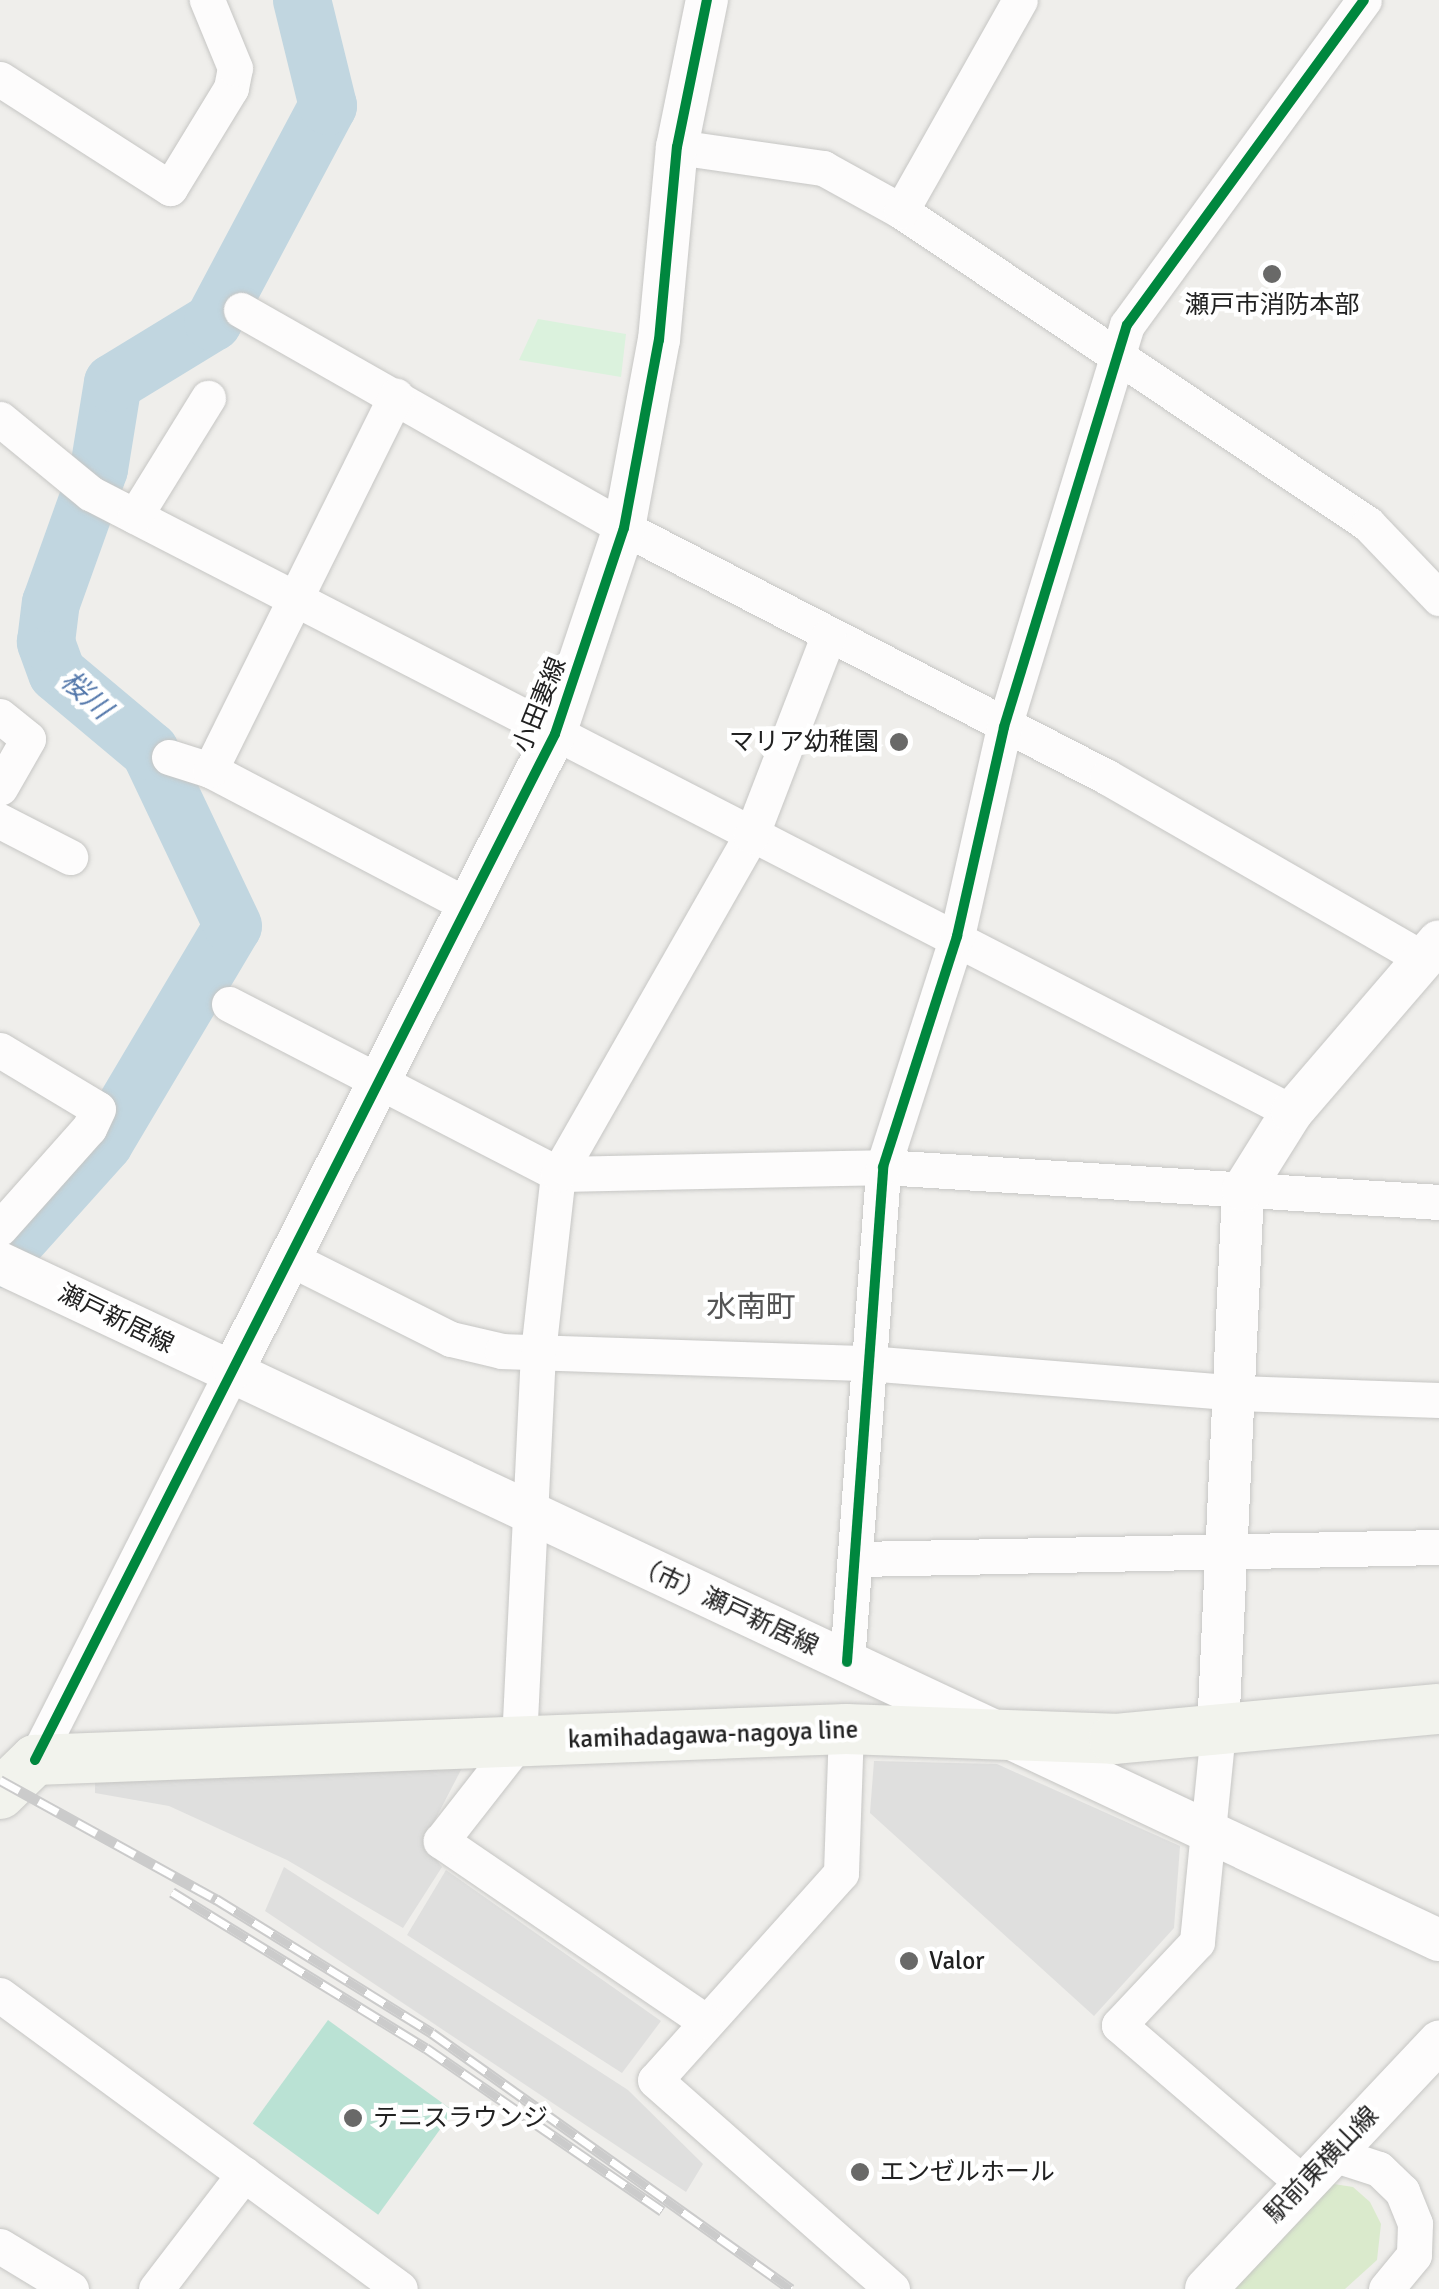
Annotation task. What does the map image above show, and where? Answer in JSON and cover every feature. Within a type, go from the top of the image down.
[{"type":"main road","name":"kamihadagawa-nagoya line","points":[[34,1760],[846,1729],[1114,1739],[1439,1709]]},
{"type":"main road","points":[[0,1794],[34,1760]]},
{"type":"street","points":[[0,79],[170,188],[231,88],[235,68],[207,0]]},
{"type":"street","name":"小田妻線","points":[[234,1368],[554,734],[624,528],[659,340],[677,147],[707,0]]},
{"type":"street","points":[[901,211],[1020,0]]},
{"type":"street","points":[[847,1662],[858,1560],[867,1363],[884,1167],[956,936],[1004,727],[1126,325],[1364,0]]},
{"type":"street","points":[[677,147],[823,168],[901,211],[1368,524],[1439,598]]},
{"type":"street","points":[[242,310],[624,528],[684,554],[828,636],[1107,777],[1432,950],[1292,1112],[1243,1190],[1231,1362],[1237,1394],[1224,1554],[1218,1731],[1197,1942],[1119,2026],[1318,2169],[1379,2170],[1409,2208],[1414,2255],[1386,2289]]},
{"type":"street","points":[[210,770],[396,396]]},
{"type":"street","points":[[135,516],[208,398]]},
{"type":"street","points":[[0,419],[90,493],[1292,1112]]},
{"type":"street","points":[[705,2021],[441,1841],[519,1741],[538,1352],[558,1174],[751,836],[828,636]]},
{"type":"street","points":[[0,716],[28,739],[0,788]]},
{"type":"street","points":[[169,757],[210,770],[465,904]]},
{"type":"street","points":[[0,821],[70,858]]},
{"type":"street","points":[[229,1004],[558,1174],[884,1167],[1439,1202]]},
{"type":"street","points":[[0,1050],[98,1109],[89,1128],[0,1228]]},
{"type":"street","points":[[290,1258],[452,1338],[538,1352],[867,1363],[1237,1394],[1439,1400]]},
{"type":"street","name":"瀬戸新居線","points":[[0,1263],[200,1359],[234,1368]]},
{"type":"street","points":[[34,1760],[234,1368]]},
{"type":"street","name":"（市）瀬戸新居線","points":[[234,1368],[532,1516],[1439,1940]]},
{"type":"street","points":[[858,1560],[1439,1547]]},
{"type":"street","points":[[846,1729],[841,1873],[655,2080],[892,2289]]},
{"type":"street","points":[[0,1995],[400,2289]]},
{"type":"street","name":"駅前東横山線","points":[[1206,2289],[1439,2042]]},
{"type":"street","points":[[156,2289],[244,2174]]},
{"type":"street","points":[[0,2246],[70,2289]]},
{"type":"green space","points":[[538,319],[626,334],[621,377],[519,360]]},
{"type":"green space","name":"テニスラウンジ","points":[[328,2020],[453,2111],[378,2215],[253,2124]]},
{"type":"green space","points":[[1334,2184],[1353,2187],[1370,2202],[1381,2224],[1377,2260],[1345,2289],[1235,2289]]},
{"type":"shaded area","points":[[874,1761],[997,1764],[1180,1846],[1174,1928],[1094,2016],[870,1813]]},
{"type":"shaded area","points":[[463,1766],[423,1843],[442,1867],[403,1928],[287,1860],[169,1806],[95,1793],[95,1778]]},
{"type":"shaded area","points":[[284,1867],[628,2090],[703,2164],[686,2192],[265,1911]]},
{"type":"shaded area","points":[[446,1870],[661,2021],[622,2073],[407,1935]]},
{"type":"waterway","name":"桜川","points":[[0,1259],[104,1143],[233,926],[150,751],[57,673],[46,642],[51,603],[99,469],[113,383],[213,322],[328,106],[302,0]]},
{"type":"railway","points":[[0,1780],[216,1899],[432,2033],[791,2289]]},
{"type":"railway","points":[[172,1892],[426,2048],[662,2211]]},
{"type":"cycle path","points":[[35,1760],[555,734],[624,528],[659,340],[677,147],[707,0]]},
{"type":"cycle path","points":[[847,1662],[883,1167],[957,936],[1004,727],[1127,325],[1364,0]]},
{"type":"place","name":"瀬戸市消防本部","points":[[1272,274]]},
{"type":"place","name":"マリア幼稚園","points":[[899,742]]},
{"type":"place","name":"Valor","points":[[909,1961]]},
{"type":"place","name":"テニスラウンジ","points":[[353,2118]]},
{"type":"place","name":"エンゼルホール","points":[[860,2172]]},
{"type":"district","name":"水南町","points":[[751,1308]]}]
